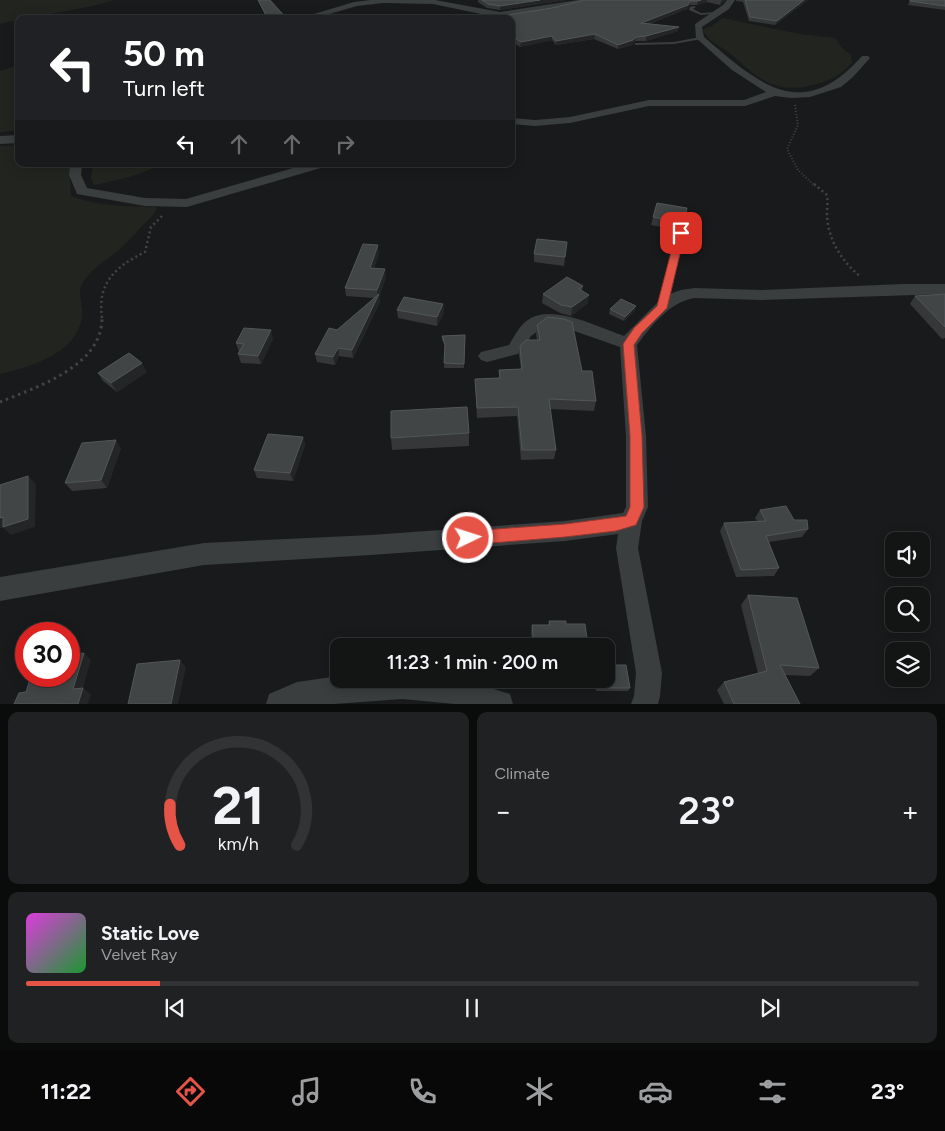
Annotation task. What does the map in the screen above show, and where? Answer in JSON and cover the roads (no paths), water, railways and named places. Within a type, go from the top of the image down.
[{"type":"street","points":[[316,15],[357,4],[383,1],[433,2],[500,15],[590,0]]},
{"type":"street","points":[[731,0],[726,8],[698,26],[700,38],[732,66],[776,92],[792,95],[833,87],[843,81],[865,58]]},
{"type":"street","points":[[515,121],[570,120],[649,104],[745,103],[776,92]]},
{"type":"street","points":[[0,140],[15,139]]},
{"type":"street","points":[[76,167],[75,175],[82,191],[145,202],[187,203],[310,167]]},
{"type":"street","points":[[644,704],[647,696],[649,673],[627,548],[631,520],[637,507],[636,436],[628,344],[638,330],[675,298],[694,293],[770,295],[902,289],[945,290]]},
{"type":"street","points":[[487,356],[515,349],[525,332],[537,322],[546,319],[565,322],[628,344]]},
{"type":"street","points":[[0,589],[204,554],[371,545],[565,531],[616,525],[631,520]]},
{"type":"street","points":[[279,704],[297,695],[351,688],[402,686],[454,690],[500,704]]},
{"type":"lane","points":[[694,7],[691,10],[701,14],[718,13]]},
{"type":"lane","points":[[636,44],[674,43],[700,38]]},
{"type":"lane","points":[[662,308],[681,233]]}]
